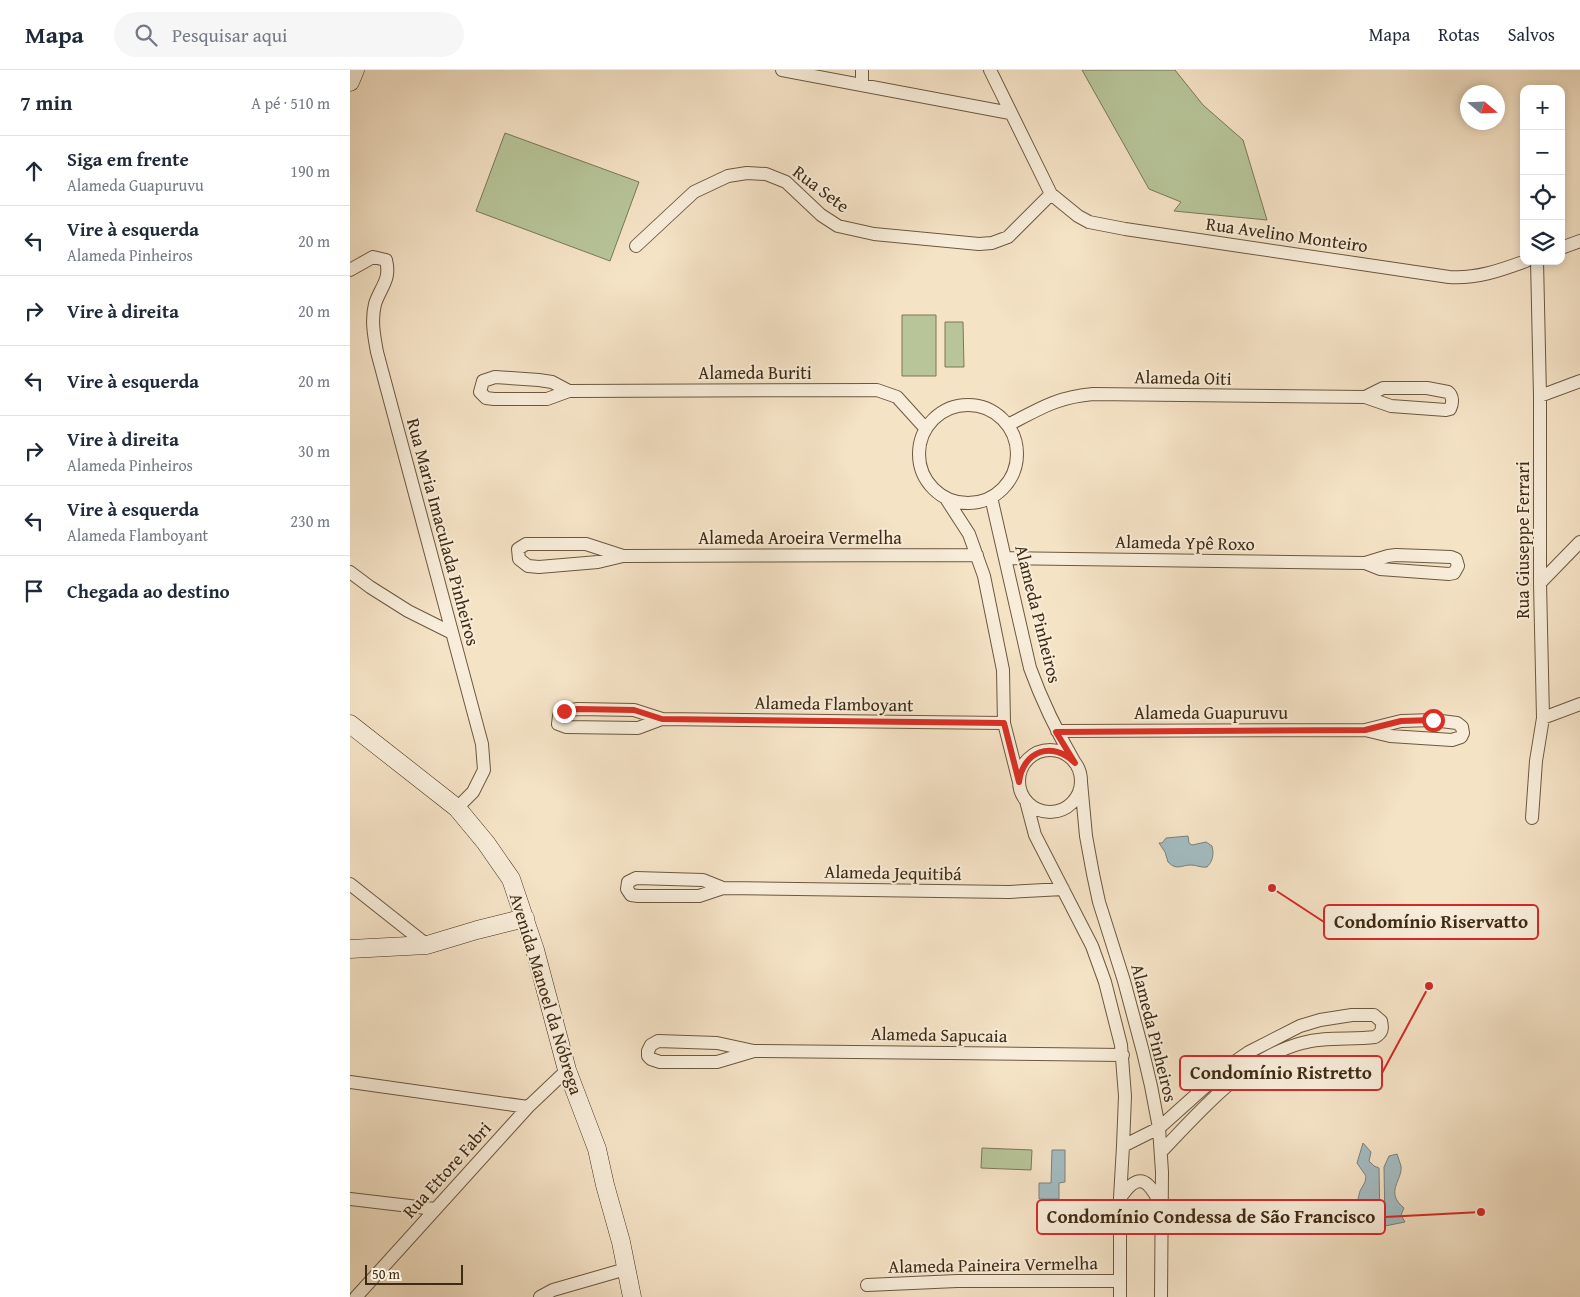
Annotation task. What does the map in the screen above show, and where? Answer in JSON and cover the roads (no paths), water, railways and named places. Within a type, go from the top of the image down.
[{"type":"main road","points":[[350,82],[355,70]]},
{"type":"main road","name":"Avenida Manoel da Nóbrega","points":[[350,724],[457,808],[486,843],[511,879],[525,918],[568,1070],[597,1149],[621,1242],[632,1297]]},
{"type":"main road","points":[[350,949],[427,945],[525,918]]},
{"type":"street","points":[[782,70],[1010,113]]},
{"type":"street","points":[[862,70],[862,85]]},
{"type":"street","points":[[990,70],[1051,194]]},
{"type":"street","name":"Rua Sete","points":[[636,246],[694,192],[728,176],[747,173],[766,174],[786,182],[821,215],[838,226],[874,234],[979,244],[992,243],[1008,236],[1051,194]]},
{"type":"street","name":"Rua Avelino Monteiro","points":[[1051,194],[1078,216],[1089,222],[1105,226],[1449,277],[1460,278],[1487,274],[1520,263]]},
{"type":"street","points":[[1565,246],[1580,240]]},
{"type":"street","name":"Rua Maria Imaculada Pinheiros","points":[[350,270],[373,257],[386,260],[387,280],[376,304],[372,322],[377,352],[482,744],[484,770],[473,792],[457,808]]},
{"type":"street","name":"Rua Giuseppe Ferrari","points":[[1532,818],[1536,761],[1543,718],[1537,265]]},
{"type":"street","name":"Alameda Buriti","points":[[569,392],[552,382],[495,378],[483,382],[480,392],[486,398],[494,399],[547,399],[569,392],[877,390],[897,397],[926,429]]},
{"type":"street","points":[[1540,396],[1580,381]]},
{"type":"street","name":"Alameda Oiti","points":[[1008,425],[1052,402],[1078,396],[1365,397],[1391,406],[1446,410],[1450,408],[1452,402],[1452,396],[1448,392],[1427,388],[1383,388],[1365,397]]},
{"type":"street","points":[[945,498],[960,502],[976,502],[991,497],[1004,487],[1013,473],[1017,457],[1015,440],[1008,425],[996,414],[982,407],[966,405],[950,408],[936,417],[926,429],[920,444],[920,460],[924,475],[932,488],[945,498],[969,534],[977,555],[988,593],[1003,670],[1004,723],[1021,792],[1026,801],[1034,808],[1044,812],[1055,812],[1065,809],[1073,802],[1079,793],[1081,782],[1080,772],[1075,763],[1068,756],[1050,750],[1040,752],[1031,757],[1020,773],[1019,782]]},
{"type":"street","name":"Alameda Pinheiros","points":[[991,497],[1030,668],[1056,732],[1075,763]]},
{"type":"street","points":[[1540,582],[1580,542]]},
{"type":"street","name":"Alameda Aroeira Vermelha","points":[[623,556],[586,544],[526,544],[518,549],[519,559],[528,566],[539,567],[598,562],[623,556],[977,555]]},
{"type":"street","name":"Alameda Ypê Roxo","points":[[1005,558],[1365,563],[1396,555],[1441,556],[1456,559],[1458,566],[1454,573],[1449,574],[1380,569],[1365,563]]},
{"type":"street","points":[[350,572],[408,612],[452,633]]},
{"type":"street","points":[[1543,718],[1580,704]]},
{"type":"street","name":"Alameda Flamboyant","points":[[662,719],[638,728],[566,727],[558,724],[559,716],[564,711],[578,709],[634,710],[662,719],[1004,723]]},
{"type":"street","name":"Alameda Guapuruvu","points":[[1056,732],[1365,730],[1401,721],[1433,720],[1457,723],[1462,727],[1464,733],[1461,737],[1452,740],[1390,736],[1365,730]]},
{"type":"street","name":"Alameda Pinheiros","points":[[1081,782],[1086,836],[1099,902],[1124,981],[1152,1086],[1161,1152],[1161,1297]]},
{"type":"street","name":"Alameda Pinheiros","points":[[1026,801],[1035,835],[1092,946],[1115,1017],[1123,1055],[1124,1096],[1120,1198],[1120,1297]]},
{"type":"street","name":"Alameda Jequitibá","points":[[722,888],[703,880],[636,878],[628,882],[627,888],[631,894],[638,896],[699,896],[722,888],[1009,892],[1063,889]]},
{"type":"street","points":[[350,884],[427,945]]},
{"type":"street","points":[[1123,1146],[1158,1128],[1227,1068],[1249,1052],[1300,1026],[1320,1020],[1352,1015],[1374,1015],[1381,1021],[1380,1035],[1375,1037],[1320,1040],[1303,1043],[1290,1047],[1257,1064],[1222,1091],[1161,1152]]},
{"type":"street","points":[[1320,1020],[1320,1040]]},
{"type":"street","name":"Alameda Sapucaia","points":[[754,1050],[717,1062],[660,1062],[648,1056],[651,1045],[658,1041],[717,1043],[754,1050],[1123,1055]]},
{"type":"street","name":"Rua Ettore Fabri","points":[[356,1297],[528,1107],[568,1070]]},
{"type":"street","points":[[350,1082],[528,1107]]},
{"type":"street","points":[[1120,1198],[1128,1187],[1137,1182],[1144,1182],[1153,1188],[1162,1205]]},
{"type":"street","points":[[350,1199],[435,1209]]},
{"type":"street","points":[[540,1297],[553,1290],[626,1270]]},
{"type":"street","name":"Alameda Paineira Vermelha","points":[[867,1285],[957,1281],[1120,1281]]},
{"type":"water","points":[[1188,836],[1189,843],[1192,845],[1206,842],[1212,846],[1211,862],[1207,867],[1191,865],[1177,867],[1168,862],[1165,852],[1159,843],[1162,843],[1166,838]]},
{"type":"water","points":[[1363,1143],[1371,1152],[1369,1161],[1379,1168],[1380,1225],[1362,1225],[1347,1222],[1351,1217],[1348,1212],[1357,1203],[1365,1182],[1366,1176],[1357,1163]]},
{"type":"water","points":[[1052,1150],[1065,1150],[1065,1182],[1059,1183],[1059,1199],[1039,1199],[1039,1183],[1051,1183]]},
{"type":"water","points":[[1397,1154],[1401,1171],[1395,1197],[1404,1208],[1401,1215],[1405,1222],[1385,1226],[1384,1167],[1389,1156]]},
{"type":"place","name":"Condomínio Riservatto","points":[[1272,888]]},
{"type":"place","name":"Condomínio Ristretto","points":[[1429,986]]},
{"type":"place","name":"Condomínio Condessa de São Francisco","points":[[1481,1212]]}]
